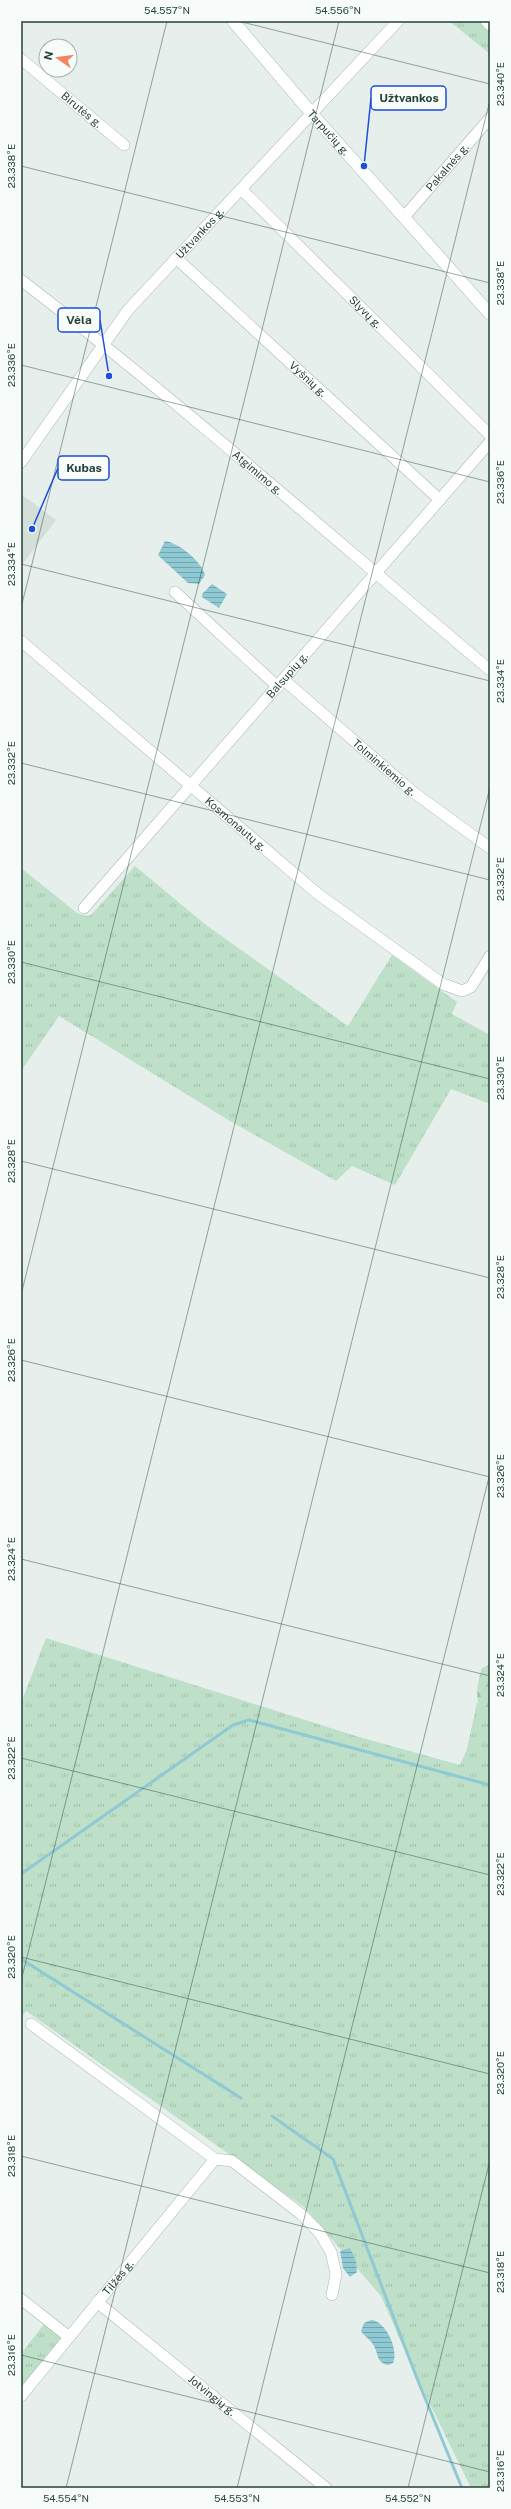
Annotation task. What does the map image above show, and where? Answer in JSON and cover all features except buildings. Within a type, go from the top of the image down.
[{"type":"main road","name":"Tarpučių g.","points":[[233,21],[312,114],[490,314]]},
{"type":"street","name":"Užtvankos g.","points":[[21,461],[128,310],[398,21]]},
{"type":"street","points":[[486,21],[490,25]]},
{"type":"street","name":"Birutės g.","points":[[21,59],[124,145]]},
{"type":"street","name":"Pakalnės g.","points":[[404,217],[490,118]]},
{"type":"street","name":"Slyvų g.","points":[[241,189],[490,435]]},
{"type":"street","name":"Vyšnių g.","points":[[176,258],[440,500]]},
{"type":"street","name":"Atgimimo g.","points":[[21,280],[104,344],[220,439],[490,670]]},
{"type":"street","name":"Balsupių g.","points":[[84,908],[490,442]]},
{"type":"street","name":"Tolminkiemio g.","points":[[175,592],[281,683],[413,792],[490,848]]},
{"type":"street","name":"Kosmonautų g.","points":[[21,642],[318,894],[443,984],[462,991],[471,987],[490,956]]},
{"type":"street","points":[[31,2024],[215,2159],[232,2162],[301,2214],[319,2232],[330,2252],[336,2274],[332,2295]]},
{"type":"street","name":"Tilžės g.","points":[[21,2396],[215,2159]]},
{"type":"street","points":[[21,2299],[69,2337]]},
{"type":"street","name":"Jotvingių g.","points":[[98,2302],[313,2484],[326,2488]]},
{"type":"shaded area","points":[[21,494],[56,520],[21,566]]},
{"type":"green space","points":[[449,21],[490,21],[490,54]]},
{"type":"green space","points":[[135,866],[206,925],[348,1026],[392,955],[457,1002],[452,1014],[490,1035],[490,1104],[451,1089],[395,1185],[352,1166],[336,1181],[230,1121],[59,1016],[21,1071],[21,868],[77,913],[87,916],[91,915]]},
{"type":"green space","points":[[46,1638],[359,1737],[460,1765],[467,1749],[477,1702],[490,1724],[490,2488],[470,2486],[412,2367],[381,2296],[304,2207],[26,2011],[21,2017],[21,1703]]},
{"type":"green space","points":[[490,1665],[490,1724],[481,1711],[477,1698],[477,1691],[482,1668]]},
{"type":"green space","points":[[47,2320],[69,2337],[21,2396],[21,2354]]},
{"type":"water","points":[[165,541],[183,549],[199,564],[205,575],[199,584],[188,583],[158,555]]},
{"type":"water","points":[[212,584],[227,594],[219,608],[202,597],[202,594]]},
{"type":"water","points":[[350,2248],[356,2261],[357,2272],[350,2277],[343,2268],[340,2251]]},
{"type":"water","points":[[371,2320],[382,2325],[390,2337],[394,2351],[393,2363],[388,2365],[381,2362],[373,2344],[361,2331],[364,2323]]},
{"type":"waterway","points":[[21,1874],[233,1725],[249,1720],[490,1785]]},
{"type":"waterway","points":[[21,1959],[241,2098]]},
{"type":"waterway","points":[[272,2116],[333,2159],[416,2376],[462,2488]]},
{"type":"place","name":"Užtvankos","points":[[364,166]]},
{"type":"place","name":"Vėla","points":[[109,376]]},
{"type":"place","name":"Kubas","points":[[32,529]]}]
